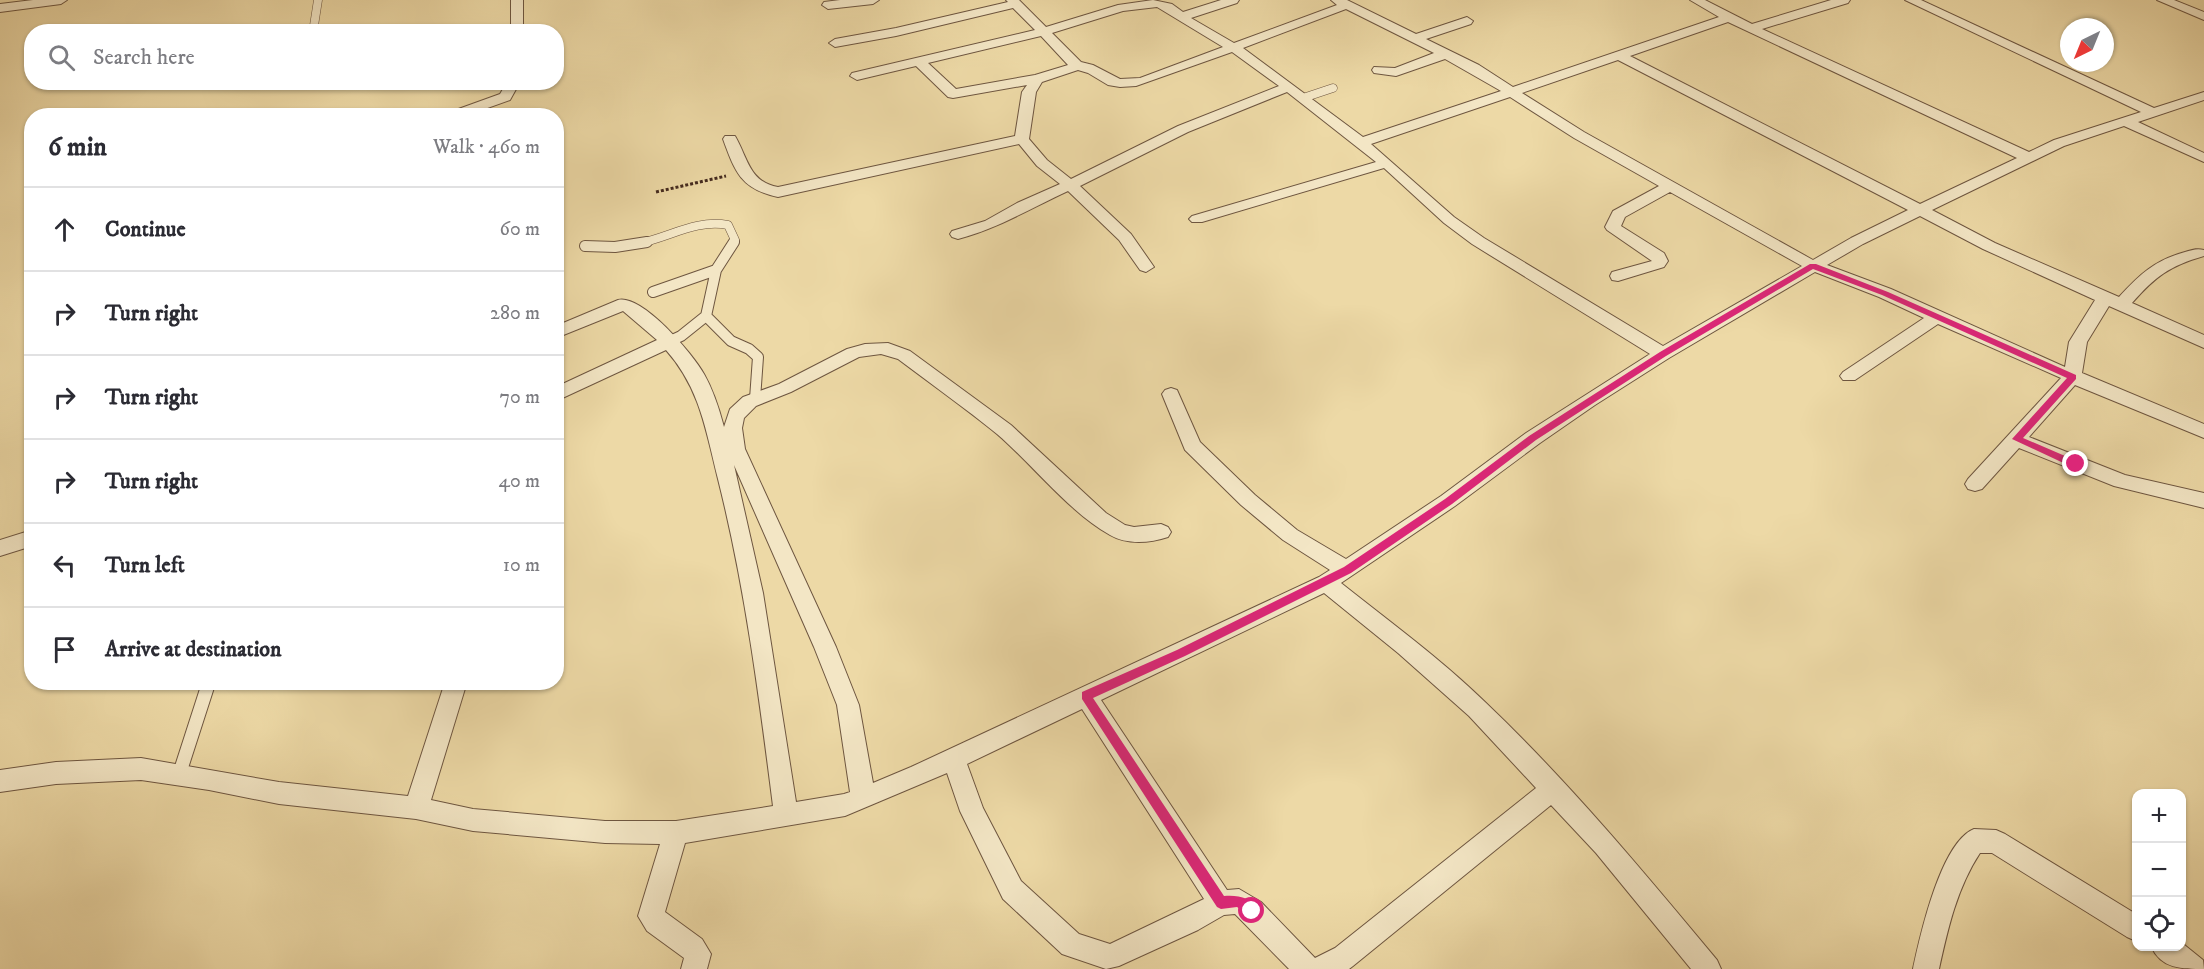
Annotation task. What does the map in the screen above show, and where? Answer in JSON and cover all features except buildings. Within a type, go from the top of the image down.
[{"type":"street","points":[[0,8],[61,0]]},
{"type":"street","points":[[517,0],[517,24]]},
{"type":"street","points":[[828,5],[873,0]]},
{"type":"street","points":[[1181,17],[1233,0]]},
{"type":"street","points":[[1696,0],[1729,18],[2027,157]]},
{"type":"street","points":[[1752,28],[1844,0]]},
{"type":"street","points":[[1911,0],[2155,113]]},
{"type":"street","points":[[2163,0],[2204,16]]},
{"type":"street","points":[[835,43],[1014,2],[1077,66]]},
{"type":"street","points":[[857,76],[1043,32],[1123,4],[1158,3],[1235,48],[1289,87],[1387,163],[1449,220],[1478,241],[1606,317],[1663,354]]},
{"type":"street","points":[[918,62],[953,94],[1037,79],[1077,66],[1088,66],[1112,82],[1127,84],[1143,81],[1235,48],[1342,3],[1445,54],[1514,92],[1579,135],[1813,266],[1885,294],[2072,377],[2204,431]]},
{"type":"street","points":[[1360,143],[1729,18]]},
{"type":"street","points":[[1414,39],[1467,21]]},
{"type":"street","points":[[1379,70],[1396,72],[1445,54]]},
{"type":"street","points":[[1621,56],[1989,246],[2204,342]]},
{"type":"street","points":[[1037,79],[1029,92],[1022,139],[1042,164],[1070,185],[1125,237],[1146,267]]},
{"type":"street","points":[[958,234],[991,224],[1022,206],[1183,129],[1289,87]]},
{"type":"street","points":[[475,108],[505,97],[509,90]]},
{"type":"street","points":[[0,781],[97,770],[141,769],[245,785],[279,793],[416,808],[473,820],[605,832],[676,833],[845,805],[954,758],[1326,583],[1448,501],[1533,438],[1663,354],[1813,266],[2059,143],[2204,96]]},
{"type":"street","points":[[2126,122],[2204,159]]},
{"type":"street","points":[[730,139],[746,178],[756,186],[778,192],[1022,139]]},
{"type":"street","points":[[1197,219],[1387,163]]},
{"type":"street","points":[[1618,276],[1658,264],[1660,261],[1658,256],[1613,227],[1618,214],[1670,187]]},
{"type":"street","points":[[1125,237],[1141,232]]},
{"type":"street","points":[[1976,484],[2072,377],[2078,342],[2113,301],[2168,261],[2199,253]]},
{"type":"street","points":[[564,330],[624,304],[668,342],[684,358],[696,376],[707,403],[741,526],[767,677],[786,815]]},
{"type":"street","points":[[1849,376],[1936,317]]},
{"type":"street","points":[[564,391],[668,342]]},
{"type":"street","points":[[862,798],[848,705],[825,647],[736,449],[732,433],[733,419],[740,409],[755,399],[783,388],[849,355],[880,348],[892,350],[904,355],[1004,430],[1099,518],[1119,531],[1134,535],[1161,532]]},
{"type":"street","points":[[1171,394],[1192,445],[1248,500],[1290,535],[1347,570]]},
{"type":"street","points":[[2017,439],[2076,464],[2136,485],[2180,492],[2204,501]]},
{"type":"street","points":[[0,548],[24,540]]},
{"type":"street","points":[[1326,583],[1478,709],[1551,790],[1605,845],[1708,969]]},
{"type":"street","points":[[416,808],[453,690]]},
{"type":"street","points":[[1086,696],[1221,903]]},
{"type":"street","points":[[954,758],[972,811],[1011,890],[1071,945],[1110,957],[1189,921],[1221,903],[1239,901],[1252,911],[1307,969]]},
{"type":"street","points":[[1321,969],[1344,957],[1551,790]]},
{"type":"street","points":[[676,833],[651,916],[658,924],[690,944],[698,954],[694,969]]},
{"type":"street","points":[[1926,969],[1943,896],[1962,856],[1974,841],[1996,842],[2132,926]]},
{"type":"street","points":[[2171,951],[2194,969]]},
{"type":"lane","points":[[314,24],[318,0]]},
{"type":"lane","points":[[1303,98],[1333,88]]},
{"type":"lane","points":[[585,246],[618,248],[709,222],[728,225],[735,240],[716,270],[706,316],[681,336],[668,342]]},
{"type":"lane","points":[[653,291],[716,270]]},
{"type":"lane","points":[[706,316],[731,341],[749,349],[758,357],[755,399]]},
{"type":"lane","points":[[179,775],[206,690]]},
{"type":"path","points":[[656,192],[744,172]]},
{"type":"route","points":[[1252,911],[1239,901],[1221,903],[1086,696],[1326,583],[1448,501],[1533,438],[1663,354],[1813,266],[1885,294],[2072,377],[2017,439],[2076,464]]}]
